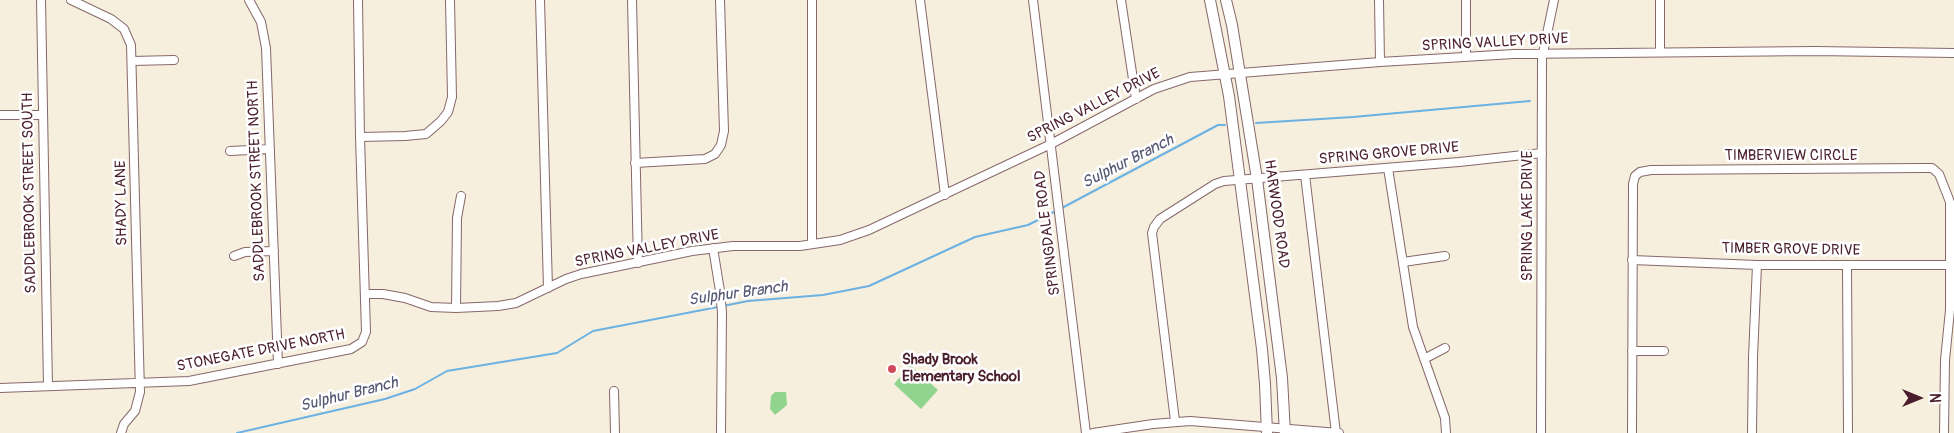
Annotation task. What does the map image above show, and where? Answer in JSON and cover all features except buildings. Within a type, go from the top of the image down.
[{"type":"main road","name":"HARWOOD ROAD","points":[[1210,0],[1224,74],[1262,349],[1267,429]]},
{"type":"main road","name":"HARWOOD ROAD","points":[[1226,0],[1257,179],[1282,378],[1285,430]]},
{"type":"street","name":"SADDLEBROOK STREET SOUTH","points":[[41,0],[48,386]]},
{"type":"street","name":"SHADY LANE","points":[[71,0],[111,19],[124,29],[129,39],[132,61],[140,383],[139,400],[135,411],[124,424],[121,433]]},
{"type":"street","name":"SADDLEBROOK STREET NORTH","points":[[249,0],[261,22],[264,33],[278,364]]},
{"type":"street","name":"STONEGATE DRIVE NORTH","points":[[0,388],[189,382],[350,349],[364,339],[366,332],[366,294],[360,137],[358,0]]},
{"type":"street","points":[[360,137],[426,134],[442,121],[448,112],[452,97],[450,0]]},
{"type":"street","points":[[540,0],[548,288]]},
{"type":"street","points":[[632,0],[638,263]]},
{"type":"street","points":[[635,163],[705,159],[715,154],[721,145],[724,131],[720,0]]},
{"type":"street","points":[[812,0],[812,244]]},
{"type":"street","points":[[920,0],[945,195]]},
{"type":"street","name":"SPRINGDALE ROAD","points":[[1033,0],[1086,433]]},
{"type":"street","points":[[1120,0],[1136,98]]},
{"type":"street","points":[[1379,0],[1380,62]]},
{"type":"street","points":[[1466,0],[1466,57]]},
{"type":"street","name":"SPRING LAKE DRIVE","points":[[1541,433],[1543,53],[1554,0]]},
{"type":"street","points":[[1660,0],[1660,52]]},
{"type":"street","name":"SPRING VALLEY DRIVE","points":[[366,294],[383,294],[404,298],[431,307],[498,306],[516,303],[581,274],[712,248],[812,244],[840,240],[855,236],[945,195],[1051,144],[1154,89],[1190,77],[1380,62],[1543,53],[1815,51],[1954,53]]},
{"type":"street","points":[[132,61],[174,60]]},
{"type":"street","points":[[0,115],[43,115]]},
{"type":"street","points":[[230,151],[270,149]]},
{"type":"street","name":"SPRING GROVE DRIVE","points":[[1175,422],[1152,233],[1160,219],[1216,184],[1239,180],[1542,153]]},
{"type":"street","points":[[1388,168],[1413,327],[1445,418],[1446,433]]},
{"type":"street","name":"TIMBERVIEW CIRCLE","points":[[1632,260],[1632,184],[1635,176],[1640,172],[1651,170],[1932,168],[1939,174],[1950,202],[1950,265]]},
{"type":"street","points":[[1093,433],[1190,421],[1267,429],[1338,433],[1305,175]]},
{"type":"street","points":[[456,308],[457,218],[462,196]]},
{"type":"street","points":[[712,248],[722,312],[721,433]]},
{"type":"street","points":[[234,256],[245,252],[274,251]]},
{"type":"street","points":[[1403,262],[1445,256]]},
{"type":"street","points":[[1632,260],[1632,433]]},
{"type":"street","name":"TIMBER GROVE DRIVE","points":[[1632,260],[1757,265],[1950,265]]},
{"type":"street","points":[[1752,433],[1757,265]]},
{"type":"street","points":[[1847,265],[1848,433]]},
{"type":"street","points":[[1944,433],[1950,342],[1950,265]]},
{"type":"street","points":[[1424,359],[1445,348]]},
{"type":"street","points":[[1632,351],[1664,351]]},
{"type":"street","points":[[614,391],[615,433]]},
{"type":"green space","points":[[910,365],[938,390],[921,409],[894,384]]},
{"type":"green space","points":[[775,392],[786,392],[787,405],[775,415],[770,409],[771,396]]},
{"type":"waterway","name":"Sulphur Branch","points":[[1256,123],[1353,117],[1530,101]]},
{"type":"waterway","name":"Sulphur Branch","points":[[1060,209],[1218,125],[1225,125]]},
{"type":"waterway","name":"Sulphur Branch","points":[[723,306],[748,301],[823,295],[869,286],[975,237],[1028,225],[1056,211]]},
{"type":"waterway","name":"Sulphur Branch","points":[[237,433],[385,399],[415,389],[447,371],[557,353],[593,331],[718,307]]},
{"type":"place","name":"Shady Brook Elementary School","points":[[892,369]]}]
